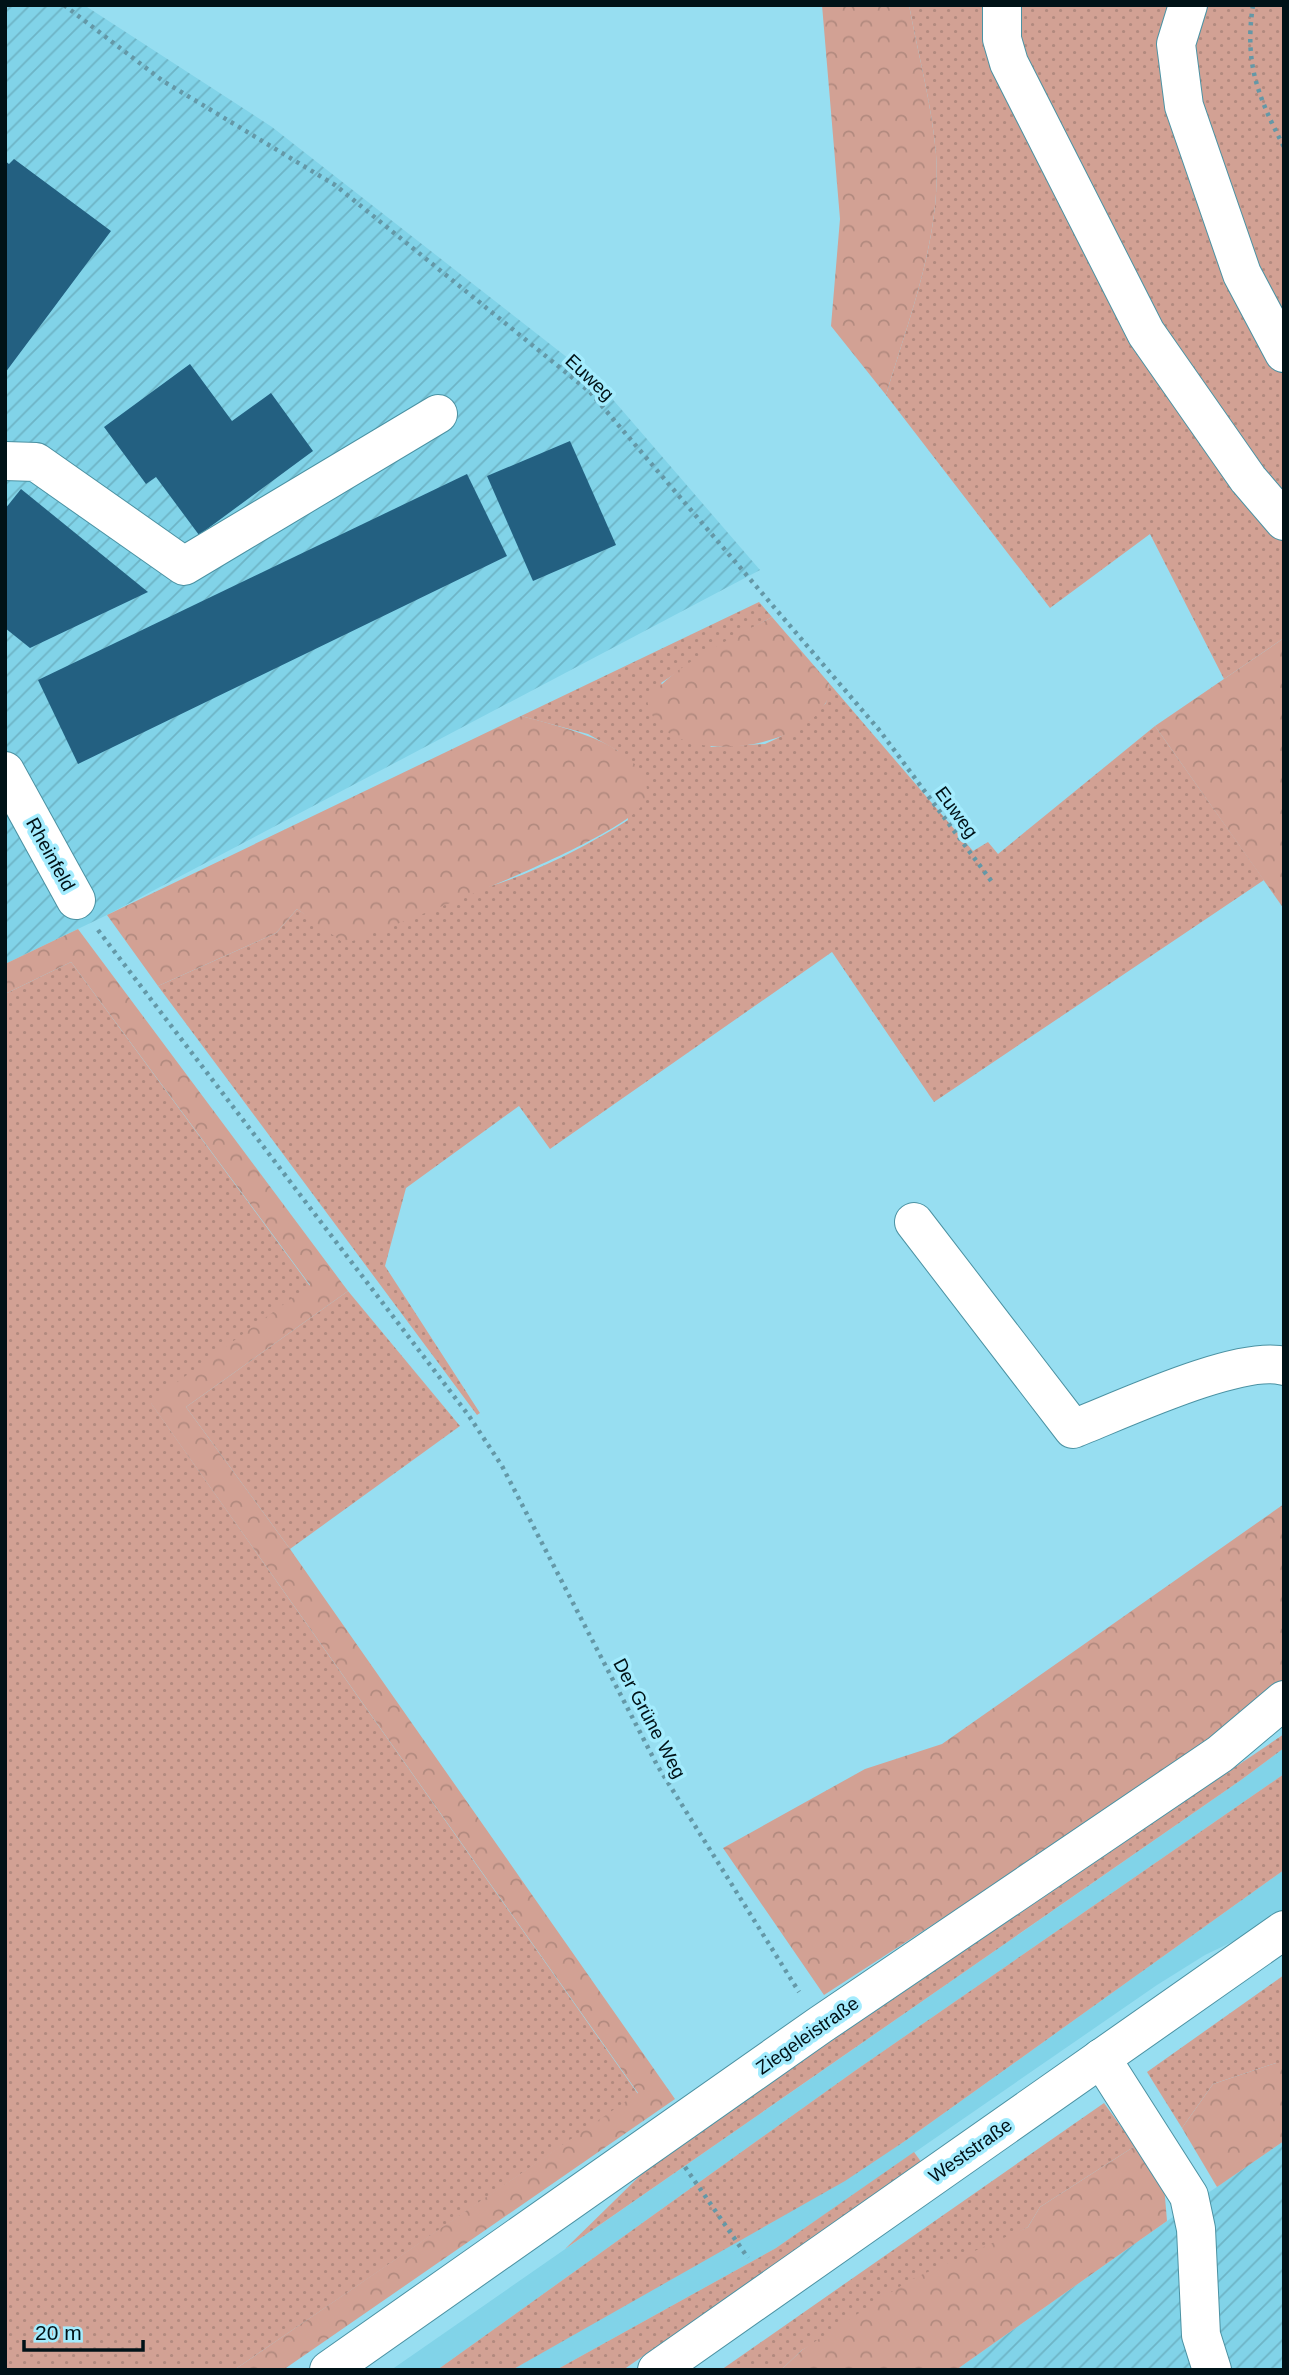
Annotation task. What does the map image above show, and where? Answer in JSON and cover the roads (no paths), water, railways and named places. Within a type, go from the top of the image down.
[{"type":"street","points":[[1002,5],[1002,39],[1009,63],[1146,333],[1248,479],[1284,521]]},
{"type":"street","points":[[1188,5],[1176,44],[1184,106],[1242,274],[1284,353]]},
{"type":"street","points":[[5,461],[36,462],[184,566],[438,414]]},
{"type":"street","name":"Rheinfeld","points":[[5,771],[76,900]]},
{"type":"street","points":[[914,1222],[1073,1429],[1183,1384],[1269,1362],[1284,1366]]},
{"type":"street","name":"Ziegeleistraße","points":[[329,2370],[820,2025],[1220,1754],[1284,1700]]},
{"type":"street","name":"Weststraße","points":[[657,2370],[1284,1930]]},
{"type":"street","points":[[1101,2058],[1189,2196],[1196,2229],[1201,2335],[1212,2370]]}]
